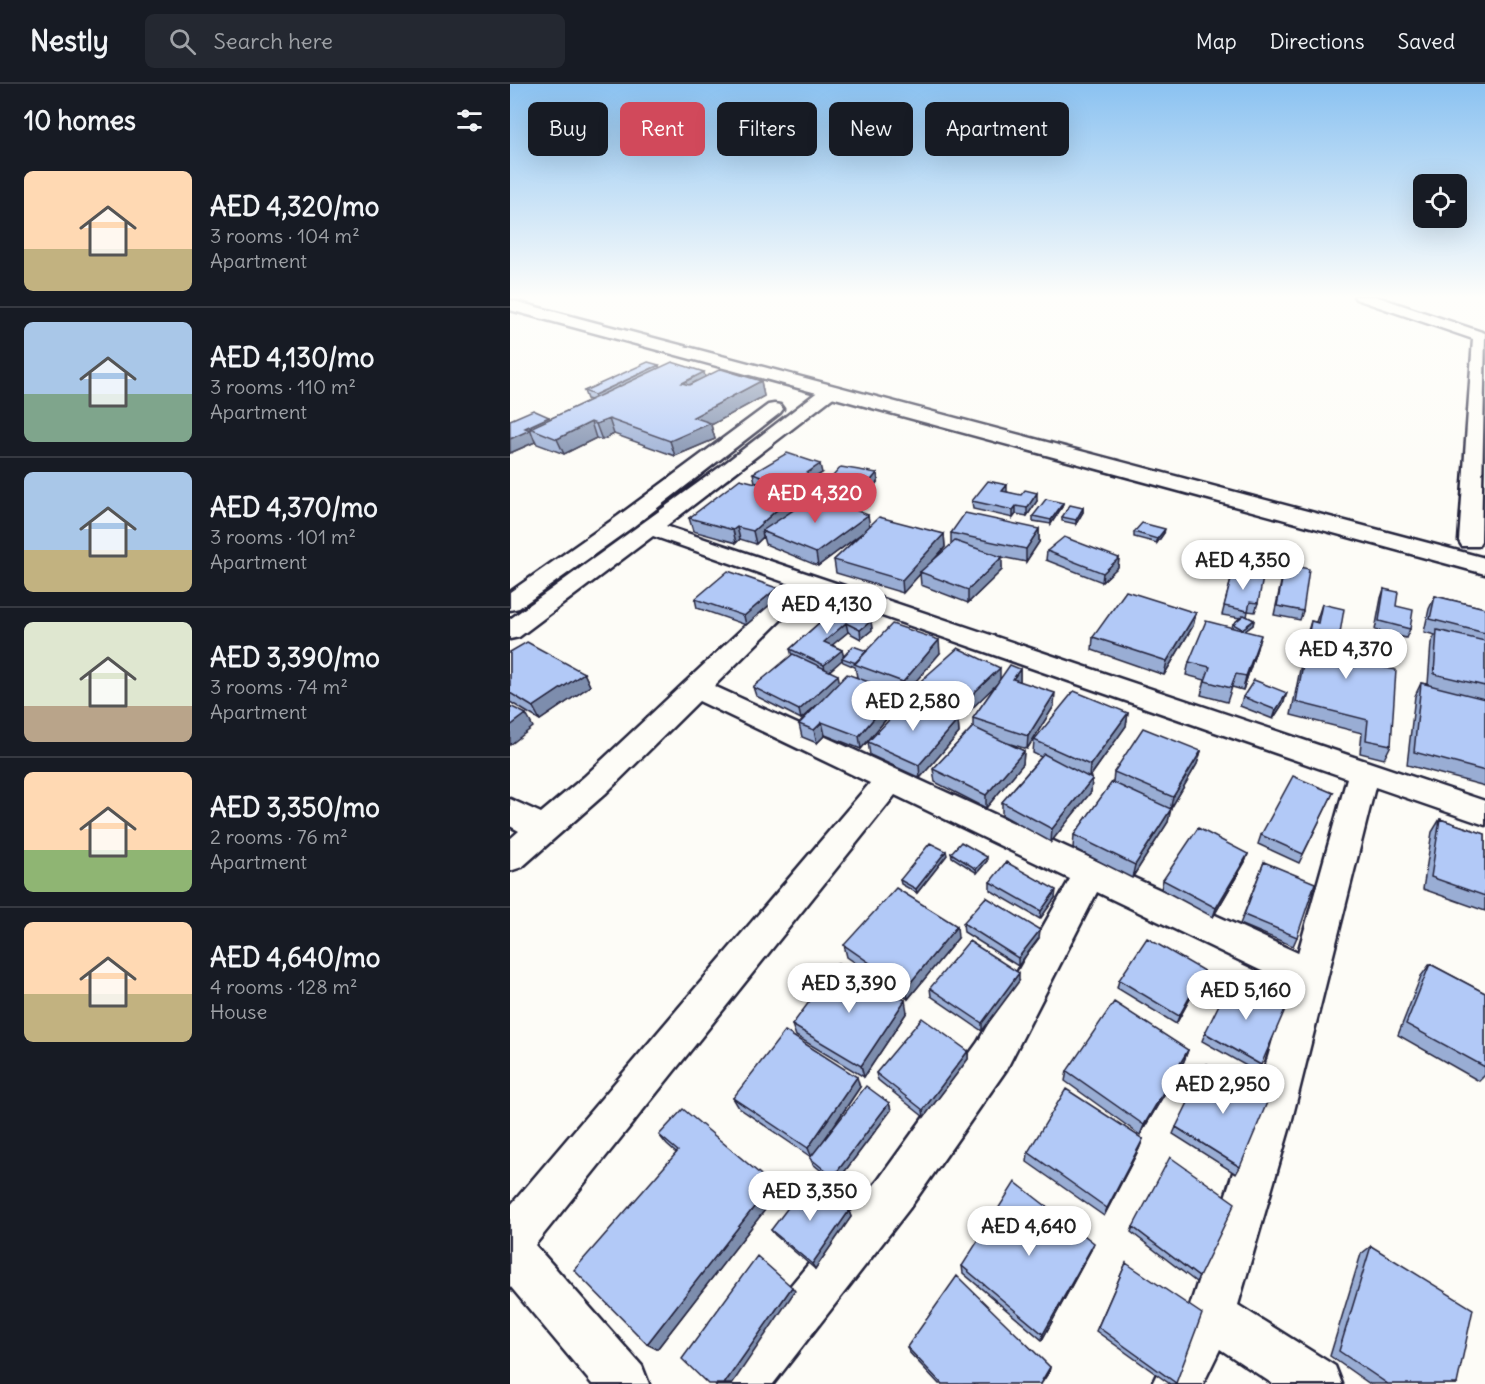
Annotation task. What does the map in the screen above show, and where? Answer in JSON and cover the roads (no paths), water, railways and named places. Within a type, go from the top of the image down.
[{"type":"main road","points":[[708,357],[1485,566]]},
{"type":"main road","points":[[730,357],[1478,543]]},
{"type":"street","points":[[1478,543],[1479,357]]},
{"type":"street","points":[[510,603],[626,522],[807,384]]},
{"type":"street","points":[[510,631],[830,391]]},
{"type":"street","points":[[650,528],[808,580],[1485,813]]},
{"type":"street","points":[[510,858],[595,785],[808,580]]},
{"type":"street","points":[[696,688],[1309,976]]},
{"type":"street","points":[[1177,1384],[1211,1315],[1270,1123],[1364,771]]},
{"type":"street","points":[[510,1241],[890,779]]},
{"type":"street","points":[[510,811],[543,830]]},
{"type":"street","points":[[742,1384],[894,1194],[992,1056],[1089,874]]},
{"type":"street","points":[[510,1251],[624,1384]]},
{"type":"street","points":[[1211,1315],[1317,1384]]}]
